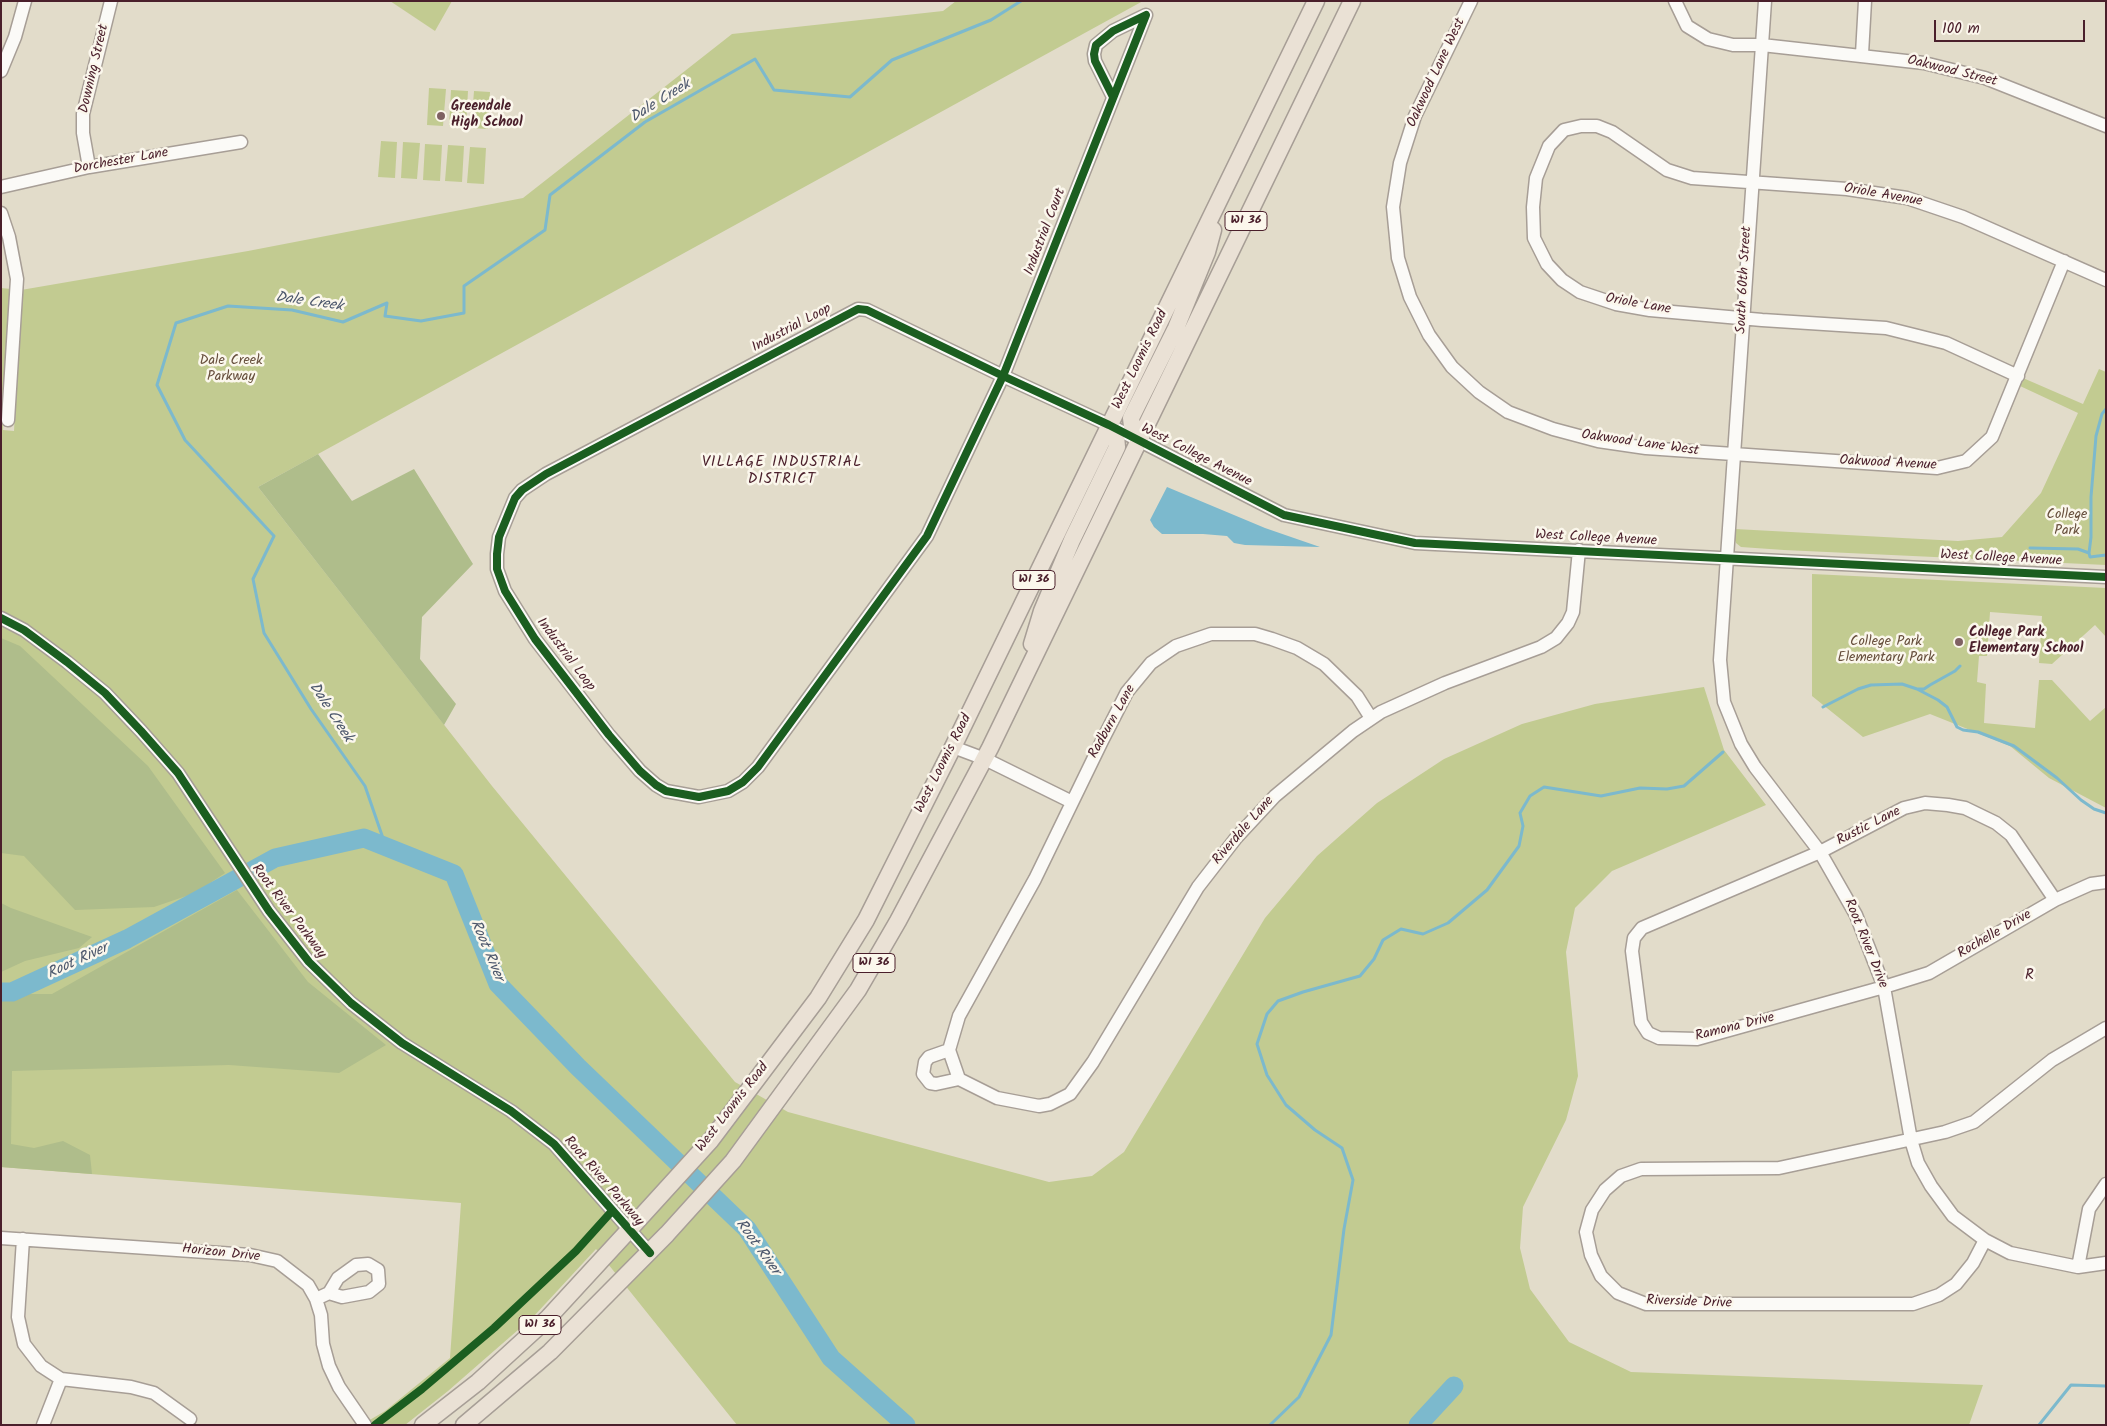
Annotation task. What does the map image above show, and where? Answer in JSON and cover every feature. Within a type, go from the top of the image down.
[{"type":"main road","name":"West Loomis Road","points":[[423,1425],[478,1382],[548,1318],[714,1135],[818,998],[866,920],[953,747],[1316,1]]},
{"type":"main road","name":"WI 36","points":[[464,1425],[550,1352],[650,1254],[740,1152],[858,990],[898,920],[984,759],[1352,1]]},
{"type":"main road","points":[[1140,441],[1132,426],[1132,418],[1176,328],[1197,278],[1207,252],[1222,194]]},
{"type":"main road","points":[[1016,694],[1042,612],[1072,540],[1117,447],[1116,436],[1109,426]]},
{"type":"street","points":[[1,71],[15,37],[25,1]]},
{"type":"street","name":"Downing Street","points":[[89,167],[83,133],[83,114],[112,1]]},
{"type":"street","name":"Oakwood Lane West","points":[[1471,1],[1415,116],[1400,162],[1393,208],[1398,258],[1410,297],[1429,335],[1452,367],[1479,392],[1508,412],[1553,429],[1598,441],[1646,448],[1734,455]]},
{"type":"street","points":[[1675,1],[1687,26],[1708,39],[1733,45],[1762,45]]},
{"type":"street","name":"South 60th Street","points":[[1727,558],[1751,183],[1765,1]]},
{"type":"street","points":[[1862,54],[1865,1]]},
{"type":"street","name":"Industrial Court","points":[[1003,376],[1146,15],[1113,30],[1096,45],[1095,61],[1113,97]]},
{"type":"street","name":"Oakwood Street","points":[[1762,45],[1924,62],[1985,78],[2106,126]]},
{"type":"street","name":"Oriole Lane","points":[[1751,183],[1692,178],[1667,170],[1612,132],[1597,126],[1581,126],[1564,130],[1549,146],[1536,178],[1533,207],[1534,238],[1547,264],[1562,280],[1580,292],[1616,304],[1743,317],[1886,328],[1946,343],[2018,376]]},
{"type":"street","name":"Dorchester Lane","points":[[1,187],[89,167],[241,142]]},
{"type":"street","name":"Oriole Avenue","points":[[1751,183],[1847,189],[1907,198],[1963,217],[2106,280]]},
{"type":"street","points":[[1,214],[9,237],[17,279],[8,420]]},
{"type":"street","name":"Oakwood Avenue","points":[[1734,455],[1937,468],[1966,461],[1992,437],[2064,261]]},
{"type":"street","name":"Industrial Loop","points":[[1003,376],[927,536],[758,768],[739,785],[728,791],[699,797],[688,796],[666,791],[640,772],[536,639],[505,591],[497,569],[499,537],[515,498],[522,490],[546,474],[628,429],[848,313],[858,310],[868,310],[1109,426]]},
{"type":"street","name":"West College Avenue","points":[[1109,426],[1284,514],[1415,543],[2106,577]]},
{"type":"street","name":"Riverdale Lane","points":[[959,1079],[997,1098],[1028,1105],[1050,1104],[1070,1094],[1094,1062],[1198,887],[1226,851],[1275,796],[1371,718],[1445,683],[1541,647],[1556,638],[1568,624],[1573,612],[1578,550]]},
{"type":"street","name":"Root River Drive","points":[[1727,558],[1720,660],[1724,702],[1728,715],[1741,744],[1755,766],[1820,852],[1856,915],[1884,987],[1911,1140],[1918,1163],[1931,1186],[1953,1216],[1985,1240],[2010,1254],[2078,1267],[2106,1264]]},
{"type":"street","name":"Root River Parkway","points":[[1,618],[24,630],[105,693],[178,773],[269,911],[308,962],[351,1003],[402,1042],[511,1111],[554,1144],[650,1254]]},
{"type":"street","name":"Radburn Lane","points":[[949,1050],[959,1016],[1035,879],[1127,692],[1151,663],[1176,646],[1211,634],[1255,634],[1297,648],[1324,664],[1357,696],[1371,718]]},
{"type":"street","points":[[953,747],[984,759],[1072,802]]},
{"type":"street","name":"Rustic Lane","points":[[1820,852],[1904,808],[1925,803],[1948,804],[1980,814],[1996,823],[2011,835],[2055,900]]},
{"type":"street","name":"Ramona Drive","points":[[1820,852],[1642,928],[1634,938],[1632,951],[1641,1022],[1648,1033],[1659,1038],[1697,1039],[1884,987]]},
{"type":"street","name":"Rochelle Drive","points":[[1884,987],[1928,973],[2055,900],[2092,884],[2106,882]]},
{"type":"street","points":[[1911,1140],[1945,1132],[1974,1122],[2052,1060],[2106,1028]]},
{"type":"street","points":[[949,1050],[959,1079],[936,1084],[930,1083],[923,1074],[925,1062],[929,1058],[949,1050]]},
{"type":"street","name":"Riverside Drive","points":[[1911,1140],[1779,1168],[1640,1169],[1620,1176],[1605,1190],[1592,1210],[1586,1232],[1591,1255],[1601,1276],[1618,1293],[1646,1304],[1913,1304],[1939,1295],[1956,1284],[1973,1263],[1985,1240]]},
{"type":"street","points":[[2078,1267],[2089,1209],[2106,1184]]},
{"type":"street","name":"Horizon Drive","points":[[1,1238],[250,1255],[277,1261],[308,1285],[316,1299],[321,1315],[323,1344],[329,1366],[339,1387],[365,1425]]},
{"type":"street","points":[[23,1239],[18,1317],[24,1344],[41,1366],[61,1379],[131,1387],[154,1394],[190,1419]]},
{"type":"street","points":[[316,1299],[329,1293]]},
{"type":"street","points":[[43,1425],[61,1379]]},
{"type":"green space","points":[[390,1],[452,1],[435,31]]},
{"type":"green space","name":"Dale Creek Parkway","points":[[956,1],[1143,1],[258,487],[492,786],[735,1082],[788,1112],[1049,1182],[1092,1176],[1124,1152],[1265,918],[1317,856],[1377,803],[1444,759],[1522,724],[1595,704],[1704,687],[1724,750],[1766,805],[1612,871],[1575,908],[1566,952],[1578,1076],[1566,1120],[1523,1207],[1520,1248],[1530,1289],[1569,1342],[1631,1372],[1983,1385],[1969,1425],[737,1425],[596,1249],[534,1316],[448,1391],[405,1425],[371,1425],[368,1421],[385,1411],[450,1358],[461,1203],[1,1167],[1,288],[11,289],[3,430],[14,431],[21,290],[248,251],[523,198],[732,34],[943,11]]},
{"type":"green space","points":[[429,88],[446,89],[443,126],[427,125]]},
{"type":"green space","points":[[451,90],[468,91],[466,127],[449,126]]},
{"type":"green space","points":[[474,91],[490,92],[488,129],[471,128]]},
{"type":"green space","points":[[381,141],[397,142],[395,178],[378,177]]},
{"type":"green space","points":[[403,142],[420,143],[417,179],[401,178]]},
{"type":"green space","points":[[425,144],[442,145],[440,181],[423,180]]},
{"type":"green space","points":[[448,145],[464,146],[462,182],[445,181]]},
{"type":"green space","points":[[470,147],[486,148],[484,184],[467,183]]},
{"type":"green space","name":"College Park","points":[[2099,369],[2106,372],[2106,565],[1784,550],[1741,547],[1736,543],[1734,538],[1735,529],[1958,541],[2002,537],[2041,493],[2078,413],[2020,386],[2023,378],[2083,404]]},
{"type":"green space","points":[[318,454],[352,501],[414,469],[473,564],[422,617],[420,659],[456,704],[444,725],[258,487]]},
{"type":"green space","name":"College Park Elementary Park","points":[[1812,574],[2106,588],[2106,637],[2095,625],[2052,664],[2039,663],[2042,616],[1990,612],[1987,656],[1979,656],[1977,682],[1986,684],[1984,723],[2035,728],[2039,680],[2052,680],[2090,721],[2106,707],[2106,808],[2049,778],[2010,746],[1930,714],[1863,737],[1812,696]]},
{"type":"green space","points":[[1,638],[20,646],[148,766],[225,873],[195,893],[154,907],[75,910],[24,856],[1,853]]},
{"type":"green space","points":[[237,890],[308,982],[386,1045],[339,1073],[229,1065],[12,1071],[11,1144],[34,1148],[63,1141],[90,1155],[92,1174],[1,1167],[1,994],[52,994]]},
{"type":"green space","points":[[1,903],[92,937],[79,948],[25,961],[1,972]]},
{"type":"water","points":[[1167,487],[1265,528],[1320,547],[1245,545],[1234,543],[1227,536],[1162,534],[1154,527],[1150,520]]},
{"type":"waterway","name":"Dale Creek","points":[[386,847],[365,786],[311,709],[264,633],[253,579],[274,536],[185,440],[157,385],[176,323],[228,306],[292,310],[343,322],[387,303],[385,316],[421,321],[464,313],[464,286],[545,230],[550,195],[645,122],[755,59],[774,90],[850,97],[892,60],[991,20],[1021,1]]},
{"type":"waterway","points":[[2089,553],[2096,436],[2102,414],[2106,409]]},
{"type":"waterway","points":[[2030,548],[2078,549],[2089,553],[2090,557],[2106,555]]},
{"type":"waterway","points":[[1918,689],[1924,689],[1955,671],[1960,666]]},
{"type":"waterway","points":[[1823,707],[1858,689],[1871,685],[1902,684],[1917,689],[1947,707],[1957,727],[1963,730],[1978,732],[2014,746],[2057,778],[2081,800],[2094,809],[2106,813]]},
{"type":"waterway","points":[[1270,1425],[1299,1397],[1331,1335],[1344,1229],[1353,1180],[1342,1148],[1315,1130],[1286,1105],[1267,1075],[1257,1044],[1267,1014],[1278,1001],[1360,976],[1374,959],[1383,940],[1401,929],[1423,934],[1448,923],[1487,890],[1519,846],[1523,826],[1520,813],[1530,796],[1544,787],[1601,796],[1640,788],[1667,789],[1684,786],[1723,752]]},
{"type":"waterway","name":"Root River","points":[[1,992],[12,992],[127,939],[275,858],[364,838],[454,874],[498,984],[578,1067],[747,1229],[831,1358],[906,1425]]},
{"type":"waterway","points":[[2039,1425],[2071,1385],[2106,1386]]},
{"type":"waterway","name":"Root River","points":[[1418,1425],[1454,1386]]},
{"type":"cycle path","points":[[1113,97],[1095,61],[1096,45],[1113,31],[1146,15],[1003,376],[927,536],[758,767],[743,782],[728,791],[699,797],[666,791],[656,785],[640,771],[609,735],[535,639],[505,591],[497,569],[497,554],[499,537],[515,498],[522,490],[546,474],[858,309],[867,310],[1003,376],[1109,425],[1284,515],[1415,543],[2106,577]]},
{"type":"cycle path","points":[[1,618],[24,630],[67,662],[105,693],[141,731],[178,773],[269,911],[309,962],[351,1003],[402,1043],[511,1111],[554,1144],[650,1253]]},
{"type":"cycle path","points":[[375,1425],[422,1389],[494,1328],[576,1251],[612,1211]]},
{"type":"place","name":"Greendale High School","points":[[441,116]]},
{"type":"place","name":"College Park Elementary School","points":[[1959,642]]},
{"type":"district","name":"VILLAGE INDUSTRIAL DISTRICT","points":[[782,472]]},
{"type":"district","name":"R","points":[[2030,976]]}]
